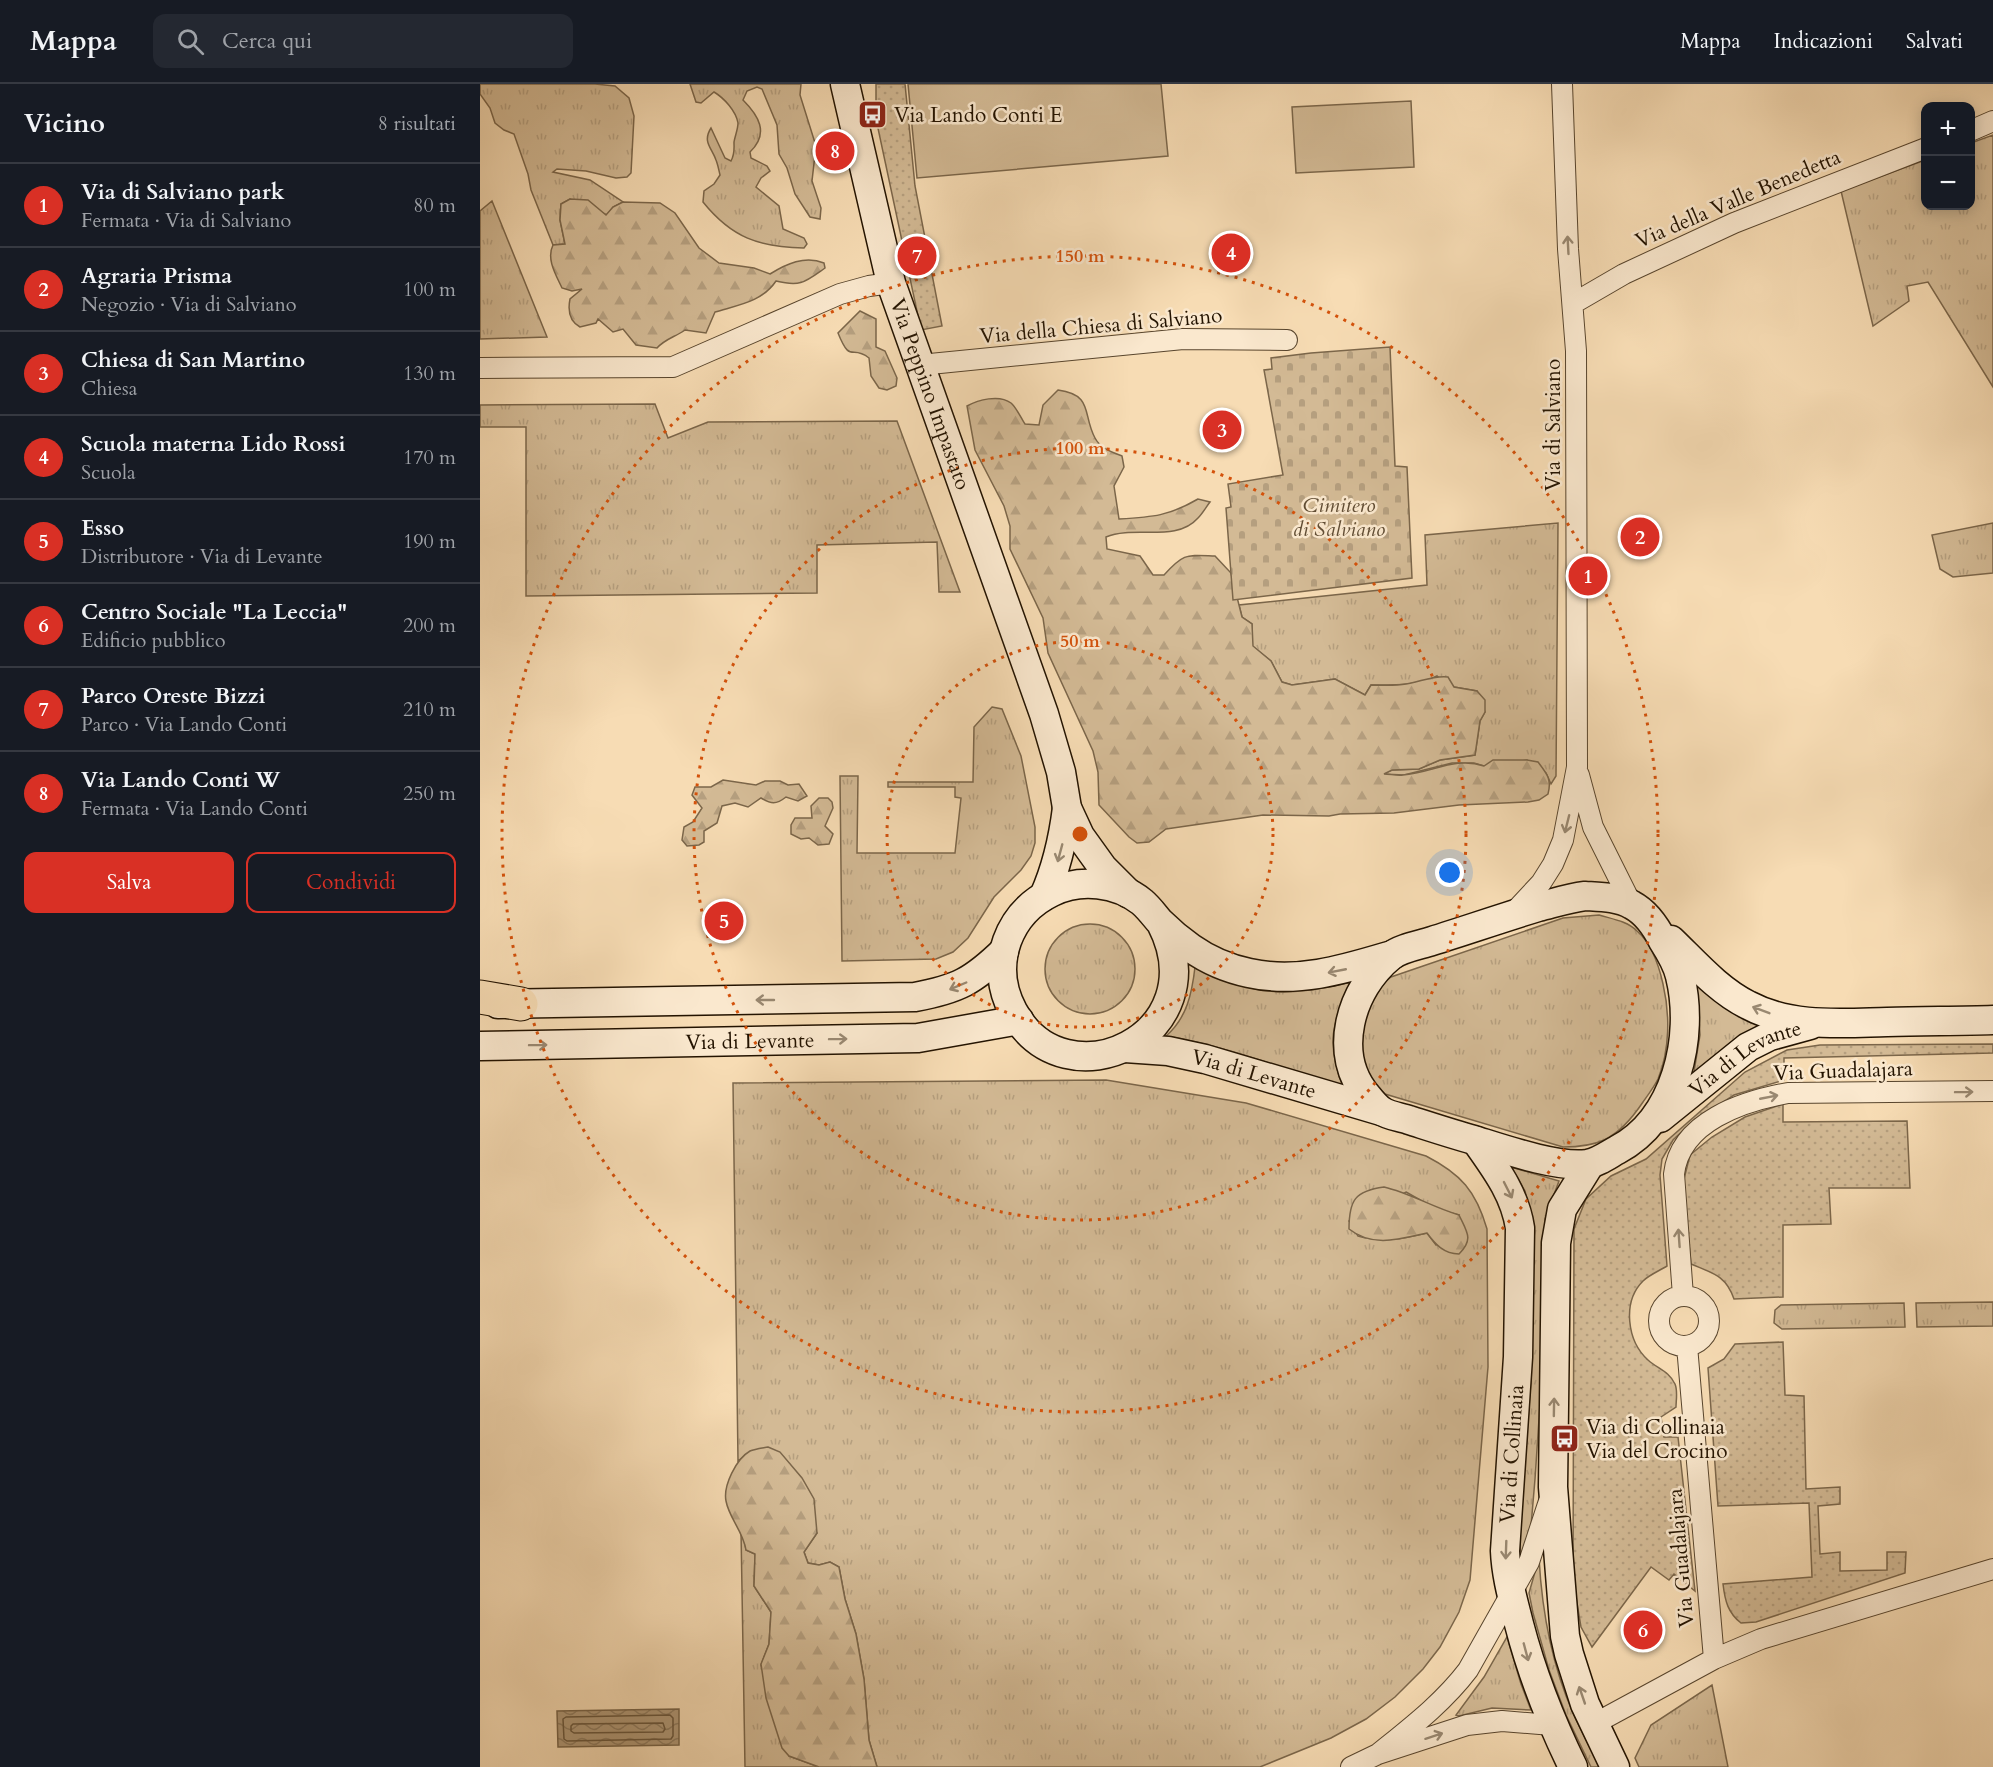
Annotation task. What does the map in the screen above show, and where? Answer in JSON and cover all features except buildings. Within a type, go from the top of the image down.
[{"type":"highway","points":[[480,997],[521,1004]]},
{"type":"main road","points":[[845,84],[891,284]]},
{"type":"main road","name":"Via Peppino Impastato","points":[[891,284],[1044,714],[1061,771],[1067,808],[1080,836],[1104,868],[1128,893]]},
{"type":"main road","name":"Via Peppino Impastato","points":[[1044,896],[1054,874],[1062,846],[1067,808]]},
{"type":"main road","name":"Via di Levante","points":[[1161,923],[1172,950],[1174,979],[1172,993],[1159,1020],[1143,1036],[1125,1048],[1094,1056],[1062,1052],[1034,1036],[1019,1020],[1008,1002],[1004,990],[1002,964],[1004,951],[1015,925],[1028,909],[1044,896],[1057,889],[1086,884],[1115,888],[1128,893],[1141,901],[1161,923],[1191,948],[1231,969],[1266,976],[1299,977],[1343,970],[1510,915],[1585,896],[1612,898],[1632,905],[1694,964],[1742,1002],[1783,1018],[1817,1023],[1993,1020]]},
{"type":"main road","points":[[1649,1127],[1672,1087],[1680,1059],[1684,1026],[1682,988],[1678,970],[1654,924]]},
{"type":"main road","name":"Via di Levante","points":[[480,1004],[915,997],[958,987],[976,977],[1004,951]]},
{"type":"main road","points":[[1382,1111],[1357,1082],[1352,1070],[1348,1038],[1351,1018],[1359,996],[1393,954]]},
{"type":"main road","name":"Via di Levante","points":[[480,1046],[918,1038],[1019,1020]]},
{"type":"main road","name":"Via di Levante","points":[[1125,1048],[1168,1051],[1205,1059],[1476,1141],[1546,1160],[1566,1164],[1590,1164],[1625,1146],[1748,1047],[1770,1036],[1817,1023]]},
{"type":"main road","name":"Via di Collinaia","points":[[1476,1141],[1509,1192],[1515,1204],[1520,1228],[1518,1357],[1505,1551],[1507,1576],[1531,1667],[1552,1725],[1573,1767]]},
{"type":"main road","name":"Via di Collinaia","points":[[1590,1164],[1562,1209],[1556,1243],[1553,1487],[1566,1636],[1577,1680],[1594,1724],[1615,1767]]},
{"type":"street","name":"Via di Salviano","points":[[1510,915],[1542,883],[1553,864],[1566,831],[1577,767],[1576,363],[1574,303],[1568,249],[1562,84]]},
{"type":"street","points":[[1975,128],[1993,121]]},
{"type":"street","name":"Via della Valle Benedetta","points":[[1574,303],[1624,274],[1734,223],[1921,150]]},
{"type":"street","name":"Via Peppino Impastato","points":[[480,368],[673,368],[840,294],[869,286],[891,284]]},
{"type":"street","name":"Via della Chiesa di Salviano","points":[[920,365],[1183,339],[1287,340]]},
{"type":"street","name":"Via di Salviano","points":[[1577,767],[1593,827],[1632,905]]},
{"type":"street","name":"Via Guadalajara","points":[[1683,1296],[1674,1174],[1676,1159],[1681,1148],[1705,1125],[1726,1111],[1760,1098],[1788,1093],[1993,1091]]},
{"type":"street","points":[[1683,1296],[1698,1300],[1707,1312],[1709,1320],[1705,1334],[1694,1344],[1687,1346],[1679,1345],[1665,1337],[1659,1323],[1660,1315],[1668,1302],[1683,1296]]},
{"type":"street","name":"Via Guadalajara","points":[[1687,1346],[1714,1659]]},
{"type":"street","points":[[1378,1754],[1432,1710],[1458,1684],[1468,1670],[1499,1613],[1512,1595],[1535,1548],[1553,1487]]},
{"type":"street","points":[[1594,1724],[1714,1659],[1761,1639],[1993,1569]]},
{"type":"street","points":[[1351,1767],[1378,1754],[1475,1724],[1502,1721],[1552,1725]]},
{"type":"green space","points":[[480,84],[615,86],[629,98],[634,116],[631,173],[627,177],[616,178],[586,171],[557,169],[553,172],[590,180],[623,202],[613,207],[607,215],[570,199],[561,204],[560,220],[565,244],[553,245],[531,190],[514,134],[495,123],[490,108],[480,94]]},
{"type":"green space","points":[[690,84],[801,84],[800,95],[816,146],[812,181],[821,208],[820,219],[810,217],[795,194],[787,168],[779,154],[777,125],[762,89],[757,87],[747,91],[743,100],[757,118],[761,131],[756,145],[750,152],[751,158],[767,166],[770,171],[761,178],[756,187],[779,206],[783,229],[804,238],[807,244],[804,248],[773,245],[748,238],[725,224],[703,202],[704,191],[714,184],[720,175],[709,145],[708,133],[711,128],[725,158],[731,161],[738,123],[729,105],[714,92],[701,103],[696,102]]},
{"type":"green space","points":[[876,84],[905,84],[915,186],[942,326],[921,330],[876,119]]},
{"type":"green space","points":[[908,84],[1161,84],[1168,156],[917,178]]},
{"type":"green space","points":[[1411,101],[1414,167],[1296,173],[1292,107]]},
{"type":"green space","points":[[1993,135],[1993,387],[1928,282],[1907,286],[1909,301],[1873,326],[1841,191],[1921,161],[1921,210],[1975,210],[1975,142]]},
{"type":"green space","points":[[570,199],[588,200],[606,215],[613,207],[623,202],[660,203],[675,213],[699,248],[719,263],[754,268],[770,274],[803,260],[824,263],[825,268],[802,282],[776,281],[757,298],[715,312],[706,333],[685,330],[663,342],[657,348],[636,345],[623,329],[613,332],[598,319],[596,323],[580,327],[571,318],[570,299],[582,289],[572,291],[562,288],[551,256],[553,245],[565,244],[560,220],[561,204]]},
{"type":"green space","points":[[492,201],[547,337],[480,339],[480,211]]},
{"type":"green space","points":[[860,311],[876,319],[876,347],[885,351],[897,378],[896,386],[887,390],[879,388],[871,376],[869,358],[849,351],[842,343],[838,333]]},
{"type":"green space","name":"Cimitero di Salviano","points":[[1390,347],[1395,466],[1407,467],[1412,578],[1233,600],[1226,508],[1231,507],[1228,484],[1283,475],[1264,370],[1272,369],[1271,358]]},
{"type":"green space","points":[[1058,390],[1077,396],[1082,401],[1097,441],[1122,456],[1124,467],[1114,486],[1119,519],[1160,515],[1198,499],[1210,502],[1189,526],[1167,532],[1130,532],[1106,537],[1107,549],[1140,556],[1153,575],[1164,575],[1186,557],[1215,556],[1231,573],[1242,617],[1252,624],[1253,646],[1271,661],[1282,682],[1292,685],[1335,679],[1365,695],[1371,685],[1402,685],[1448,677],[1454,687],[1477,691],[1485,700],[1485,712],[1480,721],[1475,755],[1440,760],[1419,769],[1392,770],[1384,774],[1414,774],[1463,763],[1484,766],[1493,760],[1527,760],[1538,762],[1546,773],[1549,780],[1548,794],[1539,800],[1528,802],[1459,805],[1394,813],[1329,816],[1263,815],[1166,829],[1149,842],[1137,843],[1129,837],[1099,805],[1098,772],[1093,751],[1048,653],[1043,618],[1010,549],[1010,526],[1004,506],[975,450],[967,406],[995,398],[1006,400],[1013,405],[1025,424],[1039,425],[1043,405]]},
{"type":"green space","points":[[655,404],[668,438],[708,422],[897,421],[960,592],[939,592],[937,542],[817,545],[817,593],[526,596],[526,427],[480,427],[480,405]]},
{"type":"green space","points":[[1558,523],[1556,776],[1551,784],[1546,773],[1527,760],[1484,766],[1474,763],[1452,763],[1404,775],[1382,774],[1392,770],[1419,769],[1440,760],[1475,755],[1480,721],[1485,712],[1477,691],[1454,687],[1437,676],[1413,683],[1371,685],[1365,695],[1335,679],[1292,685],[1282,682],[1271,661],[1252,646],[1252,624],[1242,617],[1239,605],[1427,585],[1425,535]]},
{"type":"green space","points":[[1993,523],[1993,573],[1953,577],[1940,569],[1932,535]]},
{"type":"green space","points":[[992,707],[1002,709],[1021,756],[1035,827],[1035,843],[1031,856],[1021,870],[994,897],[968,938],[953,952],[936,959],[842,961],[840,776],[858,776],[857,853],[955,853],[961,798],[955,797],[955,787],[888,787],[888,782],[973,782],[974,727]]},
{"type":"green space","points":[[723,780],[756,785],[765,781],[780,781],[788,785],[799,784],[807,796],[798,801],[786,797],[774,803],[761,798],[748,807],[735,803],[722,806],[717,823],[704,831],[704,842],[687,846],[682,840],[684,827],[693,822],[702,808],[692,795],[695,787],[711,787]]},
{"type":"green space","points":[[819,798],[828,798],[832,802],[833,808],[825,826],[833,834],[829,844],[818,845],[809,838],[801,839],[791,834],[791,825],[795,818],[812,818],[811,806]]},
{"type":"green space","points":[[1599,915],[1629,925],[1642,936],[1654,955],[1667,1007],[1667,1044],[1658,1079],[1635,1113],[1616,1133],[1594,1144],[1563,1147],[1385,1094],[1371,1081],[1363,1059],[1364,1024],[1377,991],[1391,977],[1563,918]]},
{"type":"green space","points":[[1090,924],[1107,927],[1122,937],[1132,952],[1135,969],[1132,986],[1122,1001],[1107,1011],[1090,1014],[1073,1011],[1058,1001],[1048,986],[1045,969],[1048,952],[1058,937],[1073,927]]},
{"type":"green space","points":[[1195,967],[1236,984],[1271,991],[1308,990],[1351,982],[1339,1009],[1333,1045],[1334,1058],[1343,1087],[1233,1052],[1166,1036],[1184,1013]]},
{"type":"green space","points":[[1700,985],[1761,1023],[1694,1072],[1700,1035],[1697,987]]},
{"type":"green space","points":[[1993,1044],[1993,1053],[1784,1058],[1784,1080],[1734,1095],[1691,1123],[1673,1140],[1662,1159],[1660,1175],[1667,1266],[1645,1279],[1636,1290],[1630,1310],[1630,1321],[1635,1343],[1641,1352],[1670,1376],[1676,1387],[1676,1407],[1661,1417],[1664,1437],[1678,1437],[1695,1591],[1674,1574],[1669,1580],[1651,1567],[1592,1647],[1581,1627],[1573,1579],[1574,1229],[1586,1199],[1611,1176],[1646,1159],[1745,1072],[1787,1050],[1820,1045]]},
{"type":"green space","points":[[1106,1080],[1246,1103],[1426,1156],[1458,1177],[1478,1204],[1487,1229],[1488,1367],[1470,1580],[1459,1612],[1440,1647],[1423,1669],[1395,1697],[1366,1719],[1331,1738],[1260,1767],[877,1767],[869,1740],[864,1679],[856,1634],[845,1599],[839,1567],[830,1562],[819,1565],[808,1563],[804,1552],[817,1533],[751,1451],[738,1461],[733,1083]],"holes":[[[1406,1192],[1436,1209],[1459,1215],[1436,1245],[1427,1233],[1392,1239],[1358,1236],[1349,1221]]]},
{"type":"green space","points":[[1783,1104],[1783,1122],[1907,1121],[1910,1188],[1829,1188],[1831,1224],[1783,1225],[1783,1297],[1734,1299],[1722,1280],[1691,1264],[1683,1183],[1690,1155],[1712,1137],[1745,1117]]},
{"type":"green space","points":[[1511,1167],[1559,1181],[1545,1219],[1541,1389],[1535,1479],[1530,1538],[1521,1557],[1519,1536],[1531,1381],[1533,1225],[1525,1191]]},
{"type":"green space","points":[[1384,1187],[1459,1215],[1468,1235],[1464,1249],[1459,1254],[1444,1250],[1427,1233],[1377,1240],[1358,1235],[1349,1229],[1352,1204],[1360,1194]]},
{"type":"green space","points":[[1993,1302],[1993,1326],[1917,1327],[1916,1303]]},
{"type":"green space","points":[[1904,1303],[1905,1327],[1782,1329],[1774,1323],[1775,1310],[1781,1305]]},
{"type":"green space","points":[[1783,1342],[1785,1395],[1804,1396],[1806,1489],[1840,1487],[1840,1504],[1818,1506],[1820,1554],[1840,1552],[1840,1571],[1887,1570],[1887,1552],[1906,1552],[1905,1573],[1756,1622],[1741,1623],[1728,1606],[1723,1584],[1812,1577],[1809,1503],[1718,1506],[1708,1368],[1724,1359],[1735,1344]]},
{"type":"green space","points":[[768,1447],[780,1452],[802,1478],[814,1499],[817,1533],[804,1552],[808,1563],[819,1565],[830,1562],[839,1567],[845,1599],[856,1634],[864,1679],[869,1740],[877,1767],[819,1767],[789,1756],[782,1748],[766,1698],[761,1664],[769,1644],[771,1612],[754,1586],[755,1554],[746,1550],[726,1501],[727,1488],[735,1466],[750,1451]]},
{"type":"green space","points":[[741,1531],[746,1550],[755,1554],[754,1586],[771,1612],[769,1644],[761,1665],[789,1756],[819,1767],[745,1767]]},
{"type":"green space","points":[[1539,1558],[1542,1598],[1553,1656],[1573,1713],[1600,1767],[1591,1767],[1566,1715],[1549,1670],[1529,1593]]},
{"type":"green space","points":[[1507,1637],[1531,1710],[1492,1708],[1456,1715],[1484,1677]]},
{"type":"green space","points":[[1712,1685],[1728,1767],[1639,1767],[1635,1758],[1651,1725]]},
{"type":"water","points":[[679,1709],[679,1745],[558,1747],[557,1711]]},
{"type":"place","name":"Via Lando Conti E","points":[[873,115]]},
{"type":"place","name":"Via Lando Conti W","points":[[835,151]]},
{"type":"place","name":"Scuola materna Lido Rossi","points":[[1231,253]]},
{"type":"place","name":"Parco Oreste Bizzi","points":[[917,256]]},
{"type":"place","name":"Chiesa di San Martino","points":[[1222,430]]},
{"type":"place","name":"Agraria Prisma","points":[[1640,537]]},
{"type":"place","name":"Via di Salviano park","points":[[1588,576]]},
{"type":"place","name":"Esso","points":[[724,921]]},
{"type":"place","name":"Via di Collinaia Via del Crocino","points":[[1565,1439]]},
{"type":"place","name":"Centro Sociale \"La Leccia\"","points":[[1643,1630]]}]
